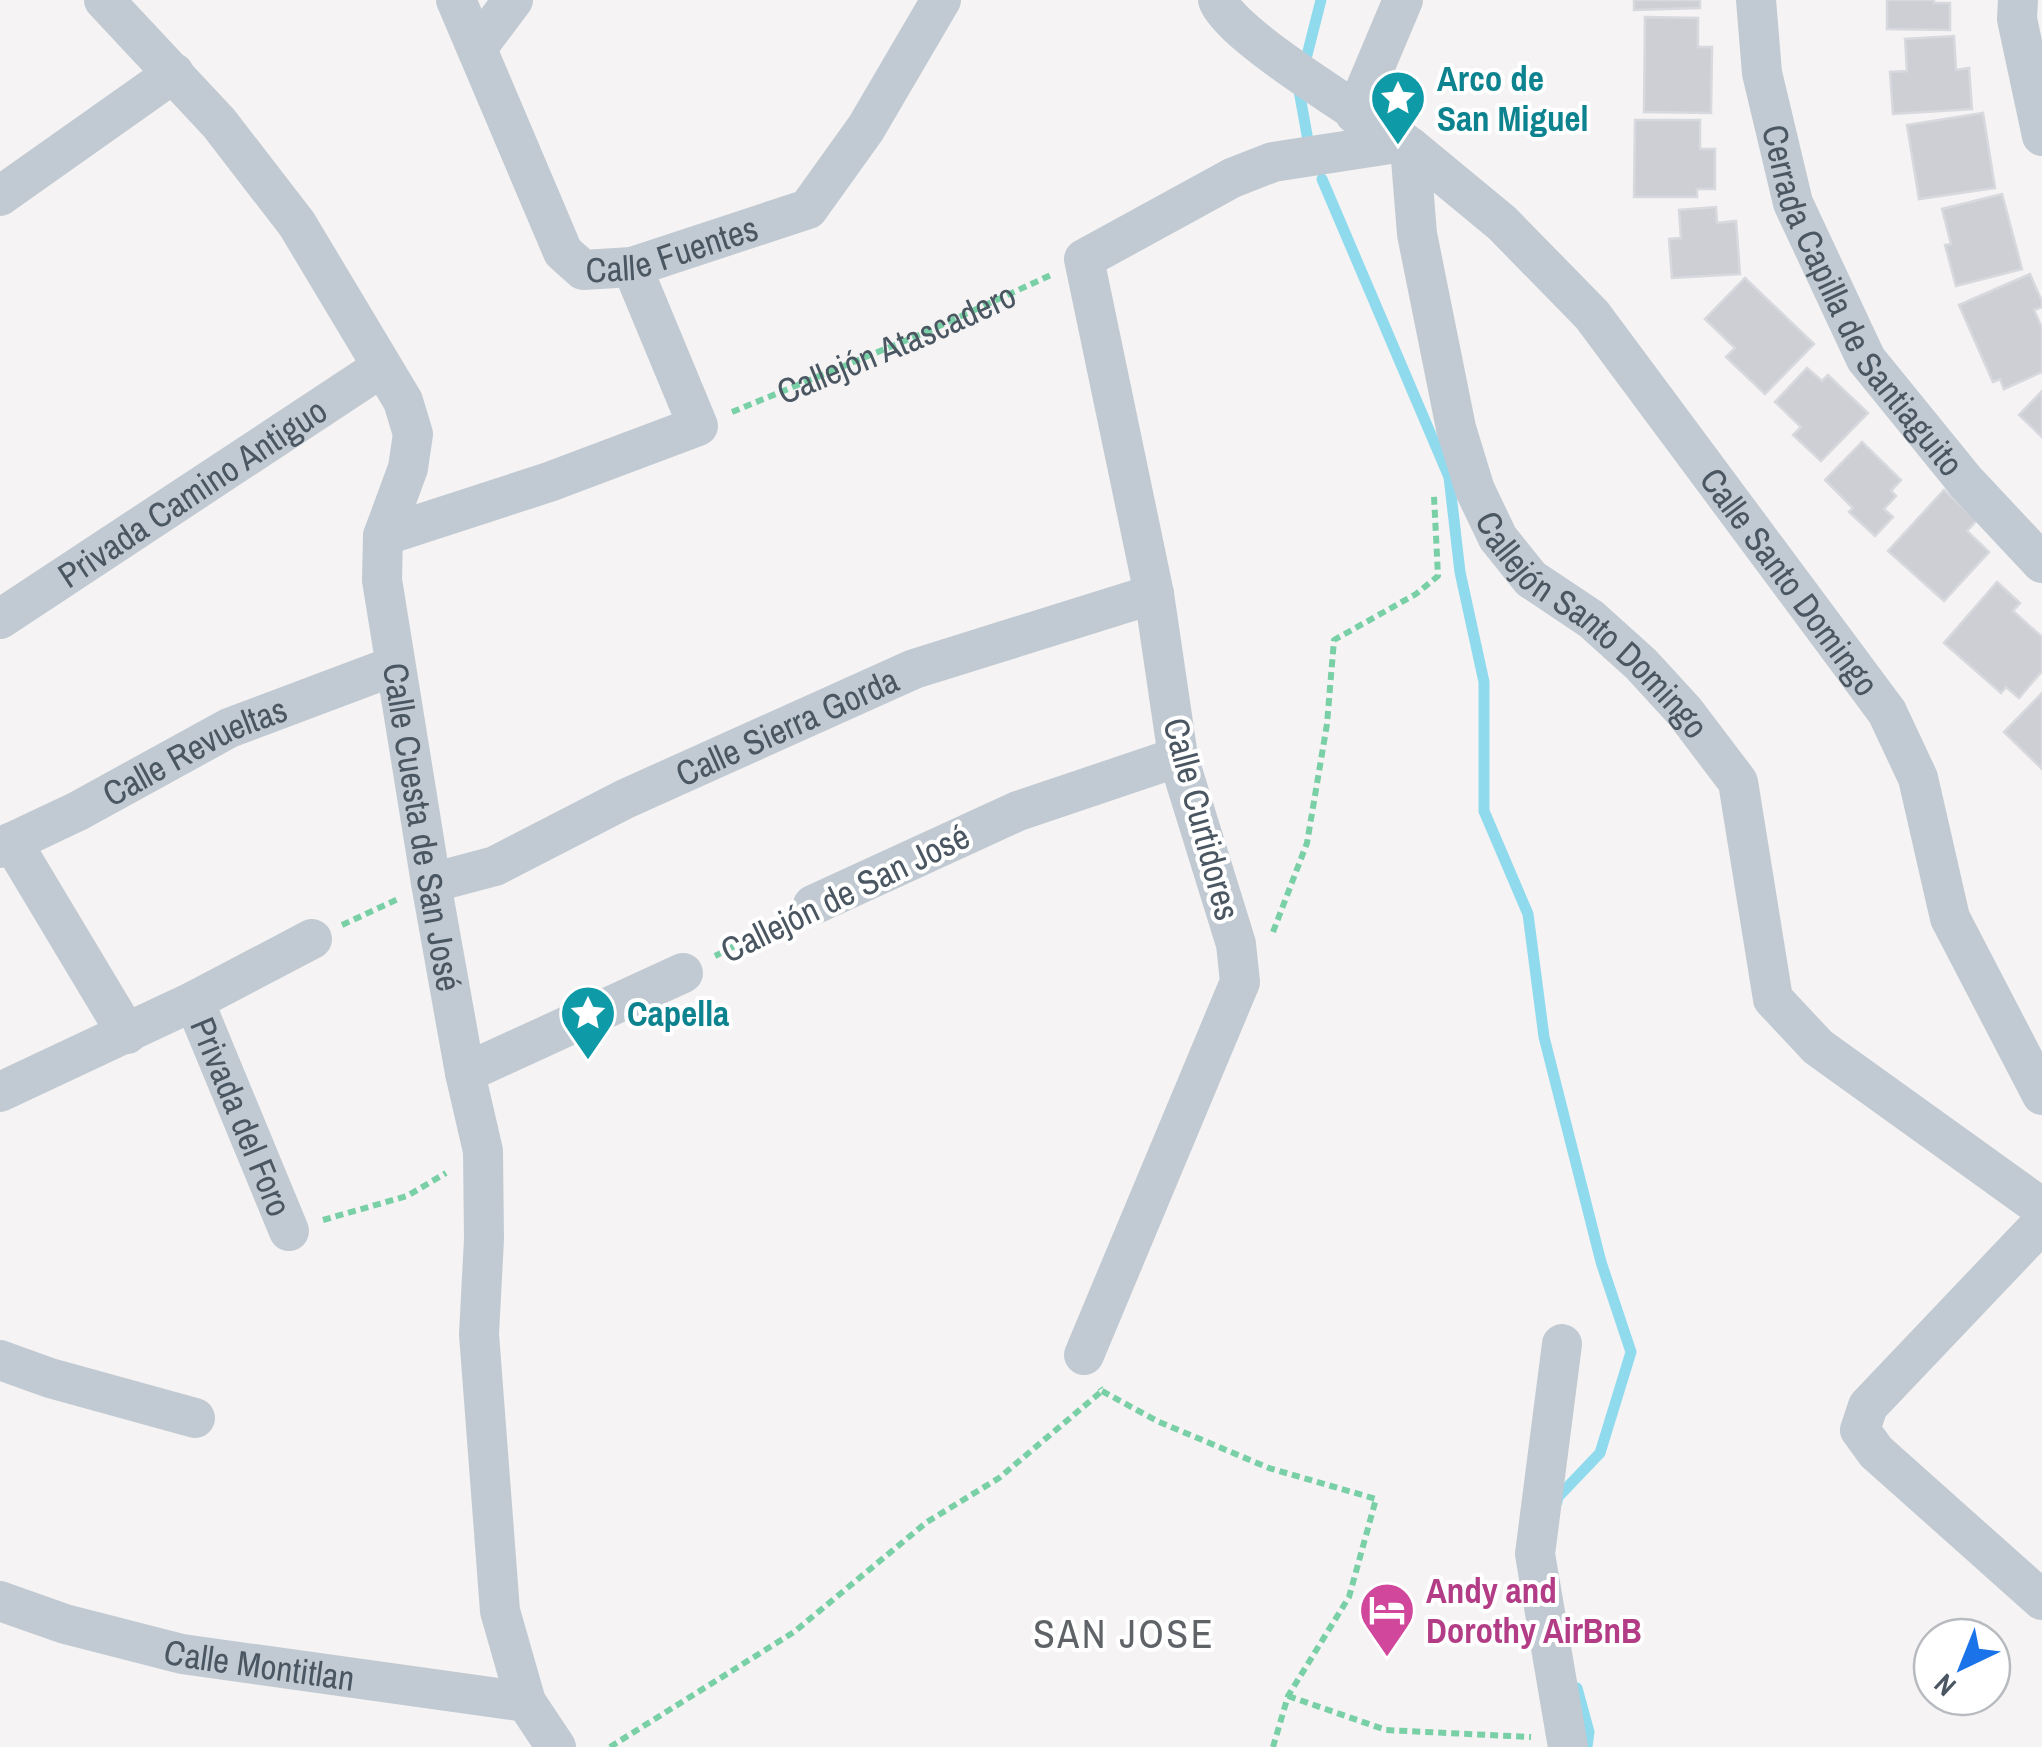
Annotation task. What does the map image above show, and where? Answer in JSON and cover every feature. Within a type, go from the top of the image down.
[{"type":"street","name":"Calle Cuesta de San José","points":[[104,0],[219,123],[297,224],[403,401],[413,434],[408,468],[383,536],[382,580],[431,883],[483,1150],[484,1239],[478,1334],[500,1611],[526,1702],[556,1747]]},
{"type":"street","name":"Calle Fuentes","points":[[456,0],[564,252],[584,270],[632,267],[808,209],[866,128],[941,0]]},
{"type":"street","points":[[477,48],[513,0]]},
{"type":"street","points":[[1218,0],[1222,11],[1235,22],[1356,114],[1406,145]]},
{"type":"street","points":[[1356,114],[1403,0]]},
{"type":"street","name":"Cerrada Capilla de Santiaguito","points":[[1756,0],[1762,73],[1793,202],[1866,358],[1966,482],[2042,563]]},
{"type":"street","points":[[2018,0],[2016,18],[2042,136]]},
{"type":"street","points":[[0,196],[174,73]]},
{"type":"street","points":[[1084,260],[1232,178],[1273,162],[1406,145]]},
{"type":"street","name":"Calle Santo Domingo","points":[[1406,145],[1502,224],[1592,316],[1887,712],[1918,778],[1950,918],[2042,1095]]},
{"type":"street","name":"Callejón Santo Domingo","points":[[1406,145],[1417,234],[1456,428],[1475,490],[1498,538],[1532,579],[1591,619],[1641,664],[1685,712],[1738,782],[1773,998],[1818,1047],[2042,1208]]},
{"type":"street","name":"Calle Curtidores","points":[[1084,260],[1154,594],[1178,757],[1236,944],[1240,982]]},
{"type":"street","points":[[383,536],[549,482],[698,426],[632,267]]},
{"type":"street","name":"Privada Camino Antiguo","points":[[0,619],[382,367]]},
{"type":"street","name":"Calle Sierra Gorda","points":[[431,883],[495,866],[624,798],[914,669],[1154,594]]},
{"type":"street","name":"Calle Revueltas","points":[[6,845],[78,811],[229,728],[394,666]]},
{"type":"street","name":"Callejón de San José","points":[[813,905],[1018,810],[1178,757]]},
{"type":"street","points":[[6,845],[127,1034]]},
{"type":"street","name":"Privada del Foro","points":[[0,1092],[127,1034],[312,939]]},
{"type":"street","name":"Callejón de San José","points":[[465,1072],[682,973]]},
{"type":"street","points":[[1084,1355],[1240,982]]},
{"type":"street","name":"Privada del Foro","points":[[194,1001],[288,1231]]},
{"type":"street","points":[[2042,1223],[1868,1406],[1860,1430],[1876,1452],[2042,1600]]},
{"type":"street","points":[[1562,1344],[1535,1554],[1568,1743]]},
{"type":"street","points":[[0,1360],[195,1418]]},
{"type":"street","name":"Calle Montitlan","points":[[0,1601],[65,1624],[182,1654],[526,1702]]},
{"type":"path","name":"Callejón Atascadero","points":[[698,426],[1084,260]]},
{"type":"path","points":[[1240,982],[1263,960],[1306,843],[1326,724],[1334,640],[1416,594],[1438,576],[1434,492]]},
{"type":"path","points":[[312,939],[431,883]]},
{"type":"path","name":"Callejón de San José","points":[[682,973],[813,905]]},
{"type":"path","points":[[288,1231],[406,1196]]},
{"type":"path","points":[[1084,1355],[1102,1391],[1157,1420],[1269,1468],[1376,1499],[1348,1598],[1288,1696],[1273,1747]]},
{"type":"path","points":[[610,1747],[794,1632],[927,1522],[999,1478],[1102,1391]]},
{"type":"path","points":[[1288,1696],[1386,1730],[1568,1743]]},
{"type":"building","points":[[1634,0],[1700,0],[1700,8],[1634,10]]},
{"type":"building","points":[[1887,0],[1950,3],[1950,30],[1887,29]]},
{"type":"building","points":[[1645,17],[1698,18],[1698,47],[1712,47],[1711,113],[1644,112]]},
{"type":"building","points":[[1954,36],[1956,70],[1969,68],[1972,109],[1893,114],[1890,72],[1907,71],[1905,39]]},
{"type":"building","points":[[1983,113],[1995,188],[1919,199],[1907,125]]},
{"type":"building","points":[[1635,120],[1700,120],[1700,149],[1715,149],[1715,189],[1697,189],[1697,197],[1634,197]]},
{"type":"building","points":[[2002,194],[2022,269],[1956,286],[1945,245],[1951,244],[1942,209]]},
{"type":"building","points":[[1716,207],[1717,223],[1736,221],[1740,274],[1672,278],[1669,239],[1681,238],[1679,210]]},
{"type":"building","points":[[2030,274],[2042,302],[2042,307],[2034,310],[2042,328],[2042,372],[2004,389],[2000,379],[1993,382],[1959,305]]},
{"type":"building","points":[[1745,278],[1814,344],[1765,394],[1726,357],[1735,348],[1705,319]]},
{"type":"building","points":[[1807,368],[1822,381],[1828,375],[1868,413],[1821,461],[1793,435],[1801,427],[1775,402]]},
{"type":"building","points":[[2042,391],[2042,437],[2019,415]]},
{"type":"building","points":[[1862,442],[1901,480],[1891,491],[1896,496],[1884,509],[1893,517],[1875,536],[1849,512],[1853,508],[1825,480]]},
{"type":"building","points":[[1944,490],[1977,520],[1967,531],[1989,552],[1944,601],[1888,551]]},
{"type":"building","points":[[1997,582],[2020,603],[2013,611],[2042,637],[2042,671],[2019,698],[2006,687],[2001,693],[1944,643]]},
{"type":"building","points":[[2042,693],[2042,769],[2004,732]]},
{"type":"waterway","points":[[1306,59],[1321,0]]},
{"type":"waterway","points":[[1298,85],[1309,146]]},
{"type":"waterway","points":[[1322,179],[1449,477],[1460,572],[1484,682],[1484,811],[1528,914],[1544,1037],[1601,1262],[1631,1352],[1600,1453],[1557,1502]]},
{"type":"waterway","points":[[1577,1688],[1589,1732],[1587,1747]]},
{"type":"place","name":"Arco de San Miguel","points":[[1398,147]]},
{"type":"place","name":"Capella","points":[[588,1062]]},
{"type":"place","name":"Andy and Dorothy AirBnB","points":[[1387,1659]]},
{"type":"district","name":"SAN JOSE","points":[[1124,1633]]}]
